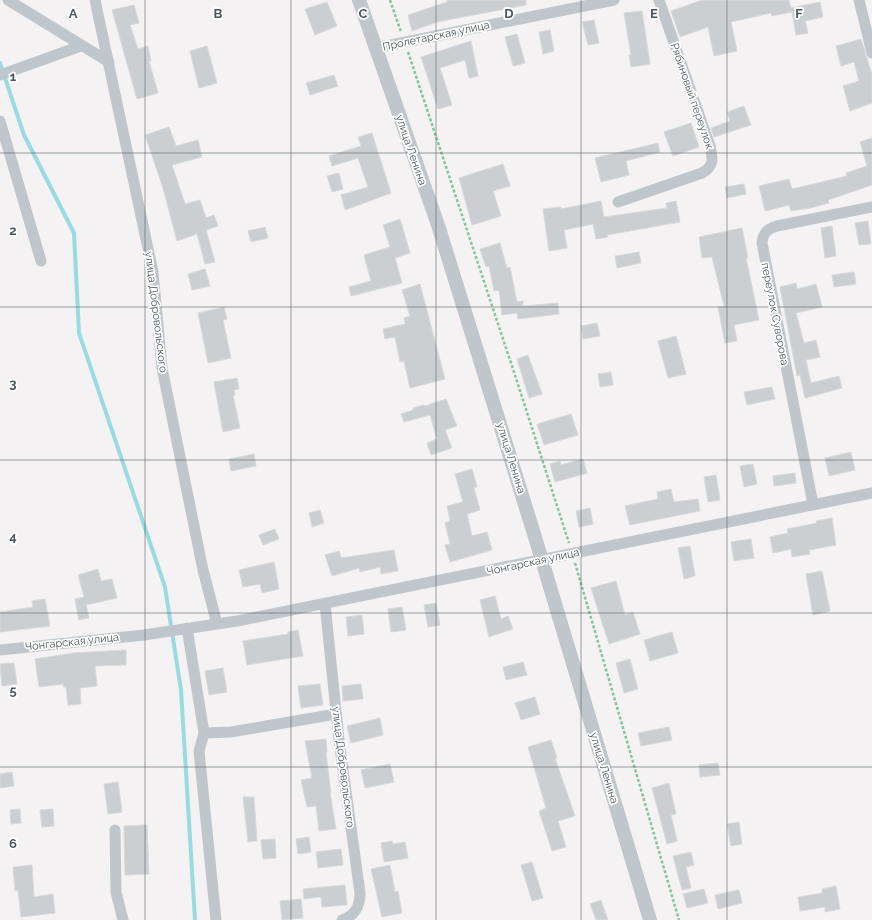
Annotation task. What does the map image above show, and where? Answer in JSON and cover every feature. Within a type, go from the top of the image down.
[{"type":"street","points":[[8,0],[109,62]]},
{"type":"street","name":"улица Добровольского","points":[[95,0],[154,272],[162,368],[203,570],[217,624]]},
{"type":"street","name":"улица Ленина","points":[[359,0],[438,225],[650,920]]},
{"type":"street","name":"Пролетарская улица","points":[[376,48],[614,0]]},
{"type":"street","name":"Рябиновый переулок","points":[[618,202],[702,173],[708,170],[713,160],[710,146],[659,0]]},
{"type":"street","points":[[859,0],[872,53]]},
{"type":"street","points":[[0,75],[82,46]]},
{"type":"street","points":[[0,121],[41,261]]},
{"type":"street","name":"переулок Суворова","points":[[813,504],[762,244],[763,235],[767,230],[777,226],[872,207]]},
{"type":"street","name":"Чонгарская улица","points":[[0,650],[144,635],[217,624],[541,561],[872,493]]},
{"type":"street","name":"улица Добровольского","points":[[325,604],[336,714],[360,893],[360,905],[358,909],[342,920]]},
{"type":"street","points":[[190,628],[204,733],[199,751],[216,920]]},
{"type":"street","points":[[204,733],[231,732],[336,714]]},
{"type":"street","points":[[115,830],[116,892],[123,920]]},
{"type":"path","points":[[390,0],[513,369],[572,554],[679,920]]},
{"type":"building","points":[[447,0],[526,0],[526,5],[437,22],[412,31],[408,15],[447,2]]},
{"type":"building","points":[[702,0],[789,0],[791,8],[820,2],[823,17],[805,21],[808,33],[796,35],[792,12],[772,16],[771,13],[731,22],[737,51],[714,56],[708,27],[680,37],[671,11]]},
{"type":"building","points":[[327,2],[337,26],[315,35],[305,9]]},
{"type":"building","points":[[134,5],[139,23],[130,25],[138,49],[148,46],[151,61],[149,61],[158,93],[137,99],[112,10]]},
{"type":"building","points":[[642,11],[650,64],[631,67],[629,55],[631,55],[624,13]]},
{"type":"building","points":[[594,20],[599,43],[588,45],[582,22]]},
{"type":"building","points":[[550,30],[554,51],[543,54],[539,32]]},
{"type":"building","points":[[517,34],[525,63],[513,66],[505,37]]},
{"type":"building","points":[[861,39],[872,74],[872,103],[850,111],[843,86],[859,81],[854,62],[841,66],[836,46]]},
{"type":"building","points":[[471,41],[478,76],[469,78],[465,60],[440,68],[452,105],[438,109],[421,57]]},
{"type":"building","points":[[207,46],[217,83],[199,88],[190,51]]},
{"type":"building","points":[[334,75],[338,86],[310,95],[306,83]]},
{"type":"building","points":[[744,106],[751,125],[714,137],[711,128],[730,121],[727,112]]},
{"type":"building","points":[[691,123],[699,147],[673,156],[664,132]]},
{"type":"building","points":[[169,127],[176,146],[198,140],[202,157],[172,165],[185,204],[200,200],[206,218],[214,215],[218,226],[206,230],[215,262],[205,264],[197,234],[177,241],[163,188],[145,135]]},
{"type":"building","points":[[372,133],[391,193],[345,210],[341,195],[368,187],[358,158],[332,166],[329,156],[361,146],[358,137]]},
{"type":"building","points":[[872,138],[872,185],[828,200],[829,203],[810,208],[791,211],[789,205],[765,211],[759,186],[789,179],[792,189],[847,176],[846,173],[867,166],[860,142]]},
{"type":"building","points":[[658,143],[660,152],[626,161],[629,175],[601,182],[595,158]]},
{"type":"building","points":[[503,164],[510,186],[493,191],[501,216],[472,225],[459,178]]},
{"type":"building","points":[[339,173],[343,189],[332,192],[327,176]]},
{"type":"building","points":[[744,184],[746,194],[727,198],[725,187]]},
{"type":"building","points":[[601,201],[604,217],[667,208],[666,203],[676,201],[680,222],[607,235],[608,237],[596,239],[593,224],[564,230],[567,248],[549,251],[543,209],[561,207],[561,209]]},
{"type":"building","points":[[400,219],[410,253],[395,258],[402,283],[351,296],[349,287],[371,281],[364,255],[390,247],[383,225]]},
{"type":"building","points":[[868,221],[871,244],[859,245],[855,223]]},
{"type":"building","points":[[832,226],[836,256],[825,258],[821,228]]},
{"type":"building","points":[[265,227],[268,238],[251,242],[248,231]]},
{"type":"building","points":[[742,228],[748,258],[746,258],[759,320],[734,325],[737,341],[725,343],[718,307],[724,306],[712,257],[702,258],[699,237]]},
{"type":"building","points":[[500,243],[507,268],[510,267],[517,302],[523,301],[523,306],[558,303],[559,314],[518,319],[517,313],[502,315],[499,290],[494,291],[489,266],[486,267],[480,249]]},
{"type":"building","points":[[639,252],[641,263],[617,268],[615,256]]},
{"type":"building","points":[[205,269],[210,286],[192,290],[188,274]]},
{"type":"building","points":[[854,272],[856,284],[834,287],[832,275]]},
{"type":"building","points":[[796,283],[797,289],[816,284],[822,307],[796,313],[804,343],[816,340],[820,357],[806,360],[811,383],[839,376],[842,388],[805,398],[800,375],[797,376],[780,287]]},
{"type":"building","points":[[420,284],[445,379],[410,388],[404,361],[400,362],[395,337],[385,339],[383,329],[405,324],[404,318],[410,316],[402,290]]},
{"type":"building","points":[[224,307],[227,319],[223,320],[231,358],[208,363],[198,313]]},
{"type":"building","points":[[597,323],[600,336],[583,339],[581,326]]},
{"type":"building","points":[[676,336],[686,374],[668,378],[658,341]]},
{"type":"building","points":[[528,355],[542,394],[529,398],[517,359]]},
{"type":"building","points":[[611,372],[613,385],[600,387],[598,374]]},
{"type":"building","points":[[237,378],[239,389],[234,390],[235,395],[233,396],[240,428],[223,432],[214,382]]},
{"type":"building","points":[[772,387],[775,399],[747,405],[744,392]]},
{"type":"building","points":[[446,399],[457,426],[445,430],[452,448],[431,455],[427,443],[437,439],[430,415],[404,422],[401,414],[413,410],[413,408],[425,406]]},
{"type":"building","points":[[571,414],[578,435],[544,445],[537,424]]},
{"type":"building","points":[[851,452],[855,470],[829,476],[825,458]]},
{"type":"building","points":[[254,454],[256,466],[231,471],[229,459]]},
{"type":"building","points":[[583,459],[587,473],[555,482],[550,464],[560,461],[561,465]]},
{"type":"building","points":[[753,464],[757,484],[744,487],[740,466]]},
{"type":"building","points":[[472,469],[477,487],[474,488],[480,510],[467,514],[472,536],[487,532],[492,550],[450,562],[445,545],[450,544],[445,523],[450,521],[447,506],[463,502],[455,474]]},
{"type":"building","points":[[795,473],[796,483],[774,486],[773,476]]},
{"type":"building","points":[[716,475],[720,500],[708,502],[704,477]]},
{"type":"building","points":[[671,489],[674,502],[698,499],[700,511],[630,525],[625,506],[658,499],[657,492]]},
{"type":"building","points":[[590,508],[593,524],[579,527],[576,511]]},
{"type":"building","points":[[320,510],[324,523],[312,527],[309,513]]},
{"type":"building","points":[[832,518],[836,545],[809,550],[810,554],[792,557],[791,549],[773,553],[770,537],[788,533],[787,529],[817,523],[816,521]]},
{"type":"building","points":[[275,529],[279,539],[263,545],[259,535]]},
{"type":"building","points":[[751,539],[754,558],[734,561],[731,542]]},
{"type":"building","points":[[690,546],[695,576],[684,579],[678,548]]},
{"type":"building","points":[[394,550],[398,571],[381,574],[380,567],[360,572],[359,568],[332,576],[325,555],[339,551],[341,558]]},
{"type":"building","points":[[274,562],[279,589],[262,593],[260,584],[243,587],[239,570]]},
{"type":"building","points":[[98,569],[101,581],[112,579],[117,598],[86,605],[89,618],[79,620],[75,599],[84,597],[78,575]]},
{"type":"building","points":[[822,571],[830,611],[813,615],[806,574]]},
{"type":"building","points":[[616,581],[625,615],[633,612],[640,634],[609,644],[591,588]]},
{"type":"building","points":[[495,596],[501,619],[508,616],[513,629],[489,637],[480,600]]},
{"type":"building","points":[[45,599],[50,626],[0,632],[0,612],[33,607],[32,601]]},
{"type":"building","points":[[436,603],[440,625],[428,627],[424,605]]},
{"type":"building","points":[[402,607],[406,630],[391,632],[388,609]]},
{"type":"building","points":[[362,615],[364,634],[348,636],[346,617]]},
{"type":"building","points":[[298,630],[303,656],[247,665],[243,641],[288,634],[288,632]]},
{"type":"building","points":[[672,632],[678,653],[650,661],[644,640]]},
{"type":"building","points":[[126,650],[126,665],[95,666],[97,686],[80,688],[81,704],[68,705],[66,687],[64,687],[63,684],[39,687],[35,659],[73,653]]},
{"type":"building","points":[[630,659],[638,689],[624,693],[616,663]]},
{"type":"building","points":[[523,662],[527,675],[506,680],[503,667]]},
{"type":"building","points":[[14,663],[17,684],[2,686],[0,664]]},
{"type":"building","points":[[223,668],[227,692],[209,695],[205,671]]},
{"type":"building","points":[[320,684],[323,705],[301,708],[298,686]]},
{"type":"building","points":[[361,684],[363,699],[343,701],[342,686]]},
{"type":"building","points":[[535,697],[540,714],[521,720],[515,703]]},
{"type":"building","points":[[380,718],[383,735],[351,743],[347,726]]},
{"type":"building","points":[[669,727],[672,740],[641,746],[638,733]]},
{"type":"building","points":[[326,739],[330,793],[336,829],[319,831],[316,806],[307,807],[301,780],[312,778],[305,741]]},
{"type":"building","points":[[551,740],[557,758],[555,758],[575,816],[558,821],[566,847],[552,851],[539,811],[546,808],[528,747]]},
{"type":"building","points":[[718,763],[720,775],[700,777],[699,765]]},
{"type":"building","points":[[390,764],[394,782],[365,788],[361,770]]},
{"type":"building","points":[[12,772],[14,786],[0,788],[0,774]]},
{"type":"building","points":[[118,782],[122,812],[108,814],[104,784]]},
{"type":"building","points":[[669,783],[676,814],[671,815],[677,841],[667,844],[652,788]]},
{"type":"building","points":[[243,797],[254,797],[257,841],[248,842]]},
{"type":"building","points":[[20,809],[21,823],[11,824],[10,810]]},
{"type":"building","points":[[53,809],[54,826],[42,827],[40,810]]},
{"type":"building","points":[[739,822],[742,844],[731,846],[727,824]]},
{"type":"building","points":[[147,825],[149,874],[125,875],[124,826]]},
{"type":"building","points":[[309,837],[311,852],[298,854],[296,839]]},
{"type":"building","points":[[275,839],[276,858],[263,859],[261,840]]},
{"type":"building","points":[[392,841],[393,844],[405,842],[408,858],[384,862],[381,843]]},
{"type":"building","points":[[341,849],[343,865],[318,868],[316,852]]},
{"type":"building","points":[[691,852],[694,865],[686,867],[691,888],[682,890],[673,856]]},
{"type":"building","points":[[532,862],[543,898],[532,901],[521,865]]},
{"type":"building","points":[[32,865],[34,897],[53,894],[55,913],[21,917],[18,890],[15,891],[13,867]]},
{"type":"building","points":[[390,865],[395,892],[398,891],[402,913],[382,917],[371,869]]},
{"type":"building","points":[[345,885],[347,905],[322,907],[321,897],[304,899],[303,889]]},
{"type":"building","points":[[836,886],[840,909],[825,912],[825,907],[800,911],[798,897],[822,893],[822,889]]},
{"type":"building","points":[[704,889],[708,903],[687,908],[683,894]]},
{"type":"building","points":[[739,890],[742,903],[718,909],[715,895]]},
{"type":"building","points":[[301,899],[303,918],[282,920],[280,901]]},
{"type":"building","points":[[601,900],[608,920],[596,920],[590,904]]},
{"type":"waterway","points":[[0,63],[24,135],[74,233],[79,333],[165,587],[181,690],[195,920]]}]
